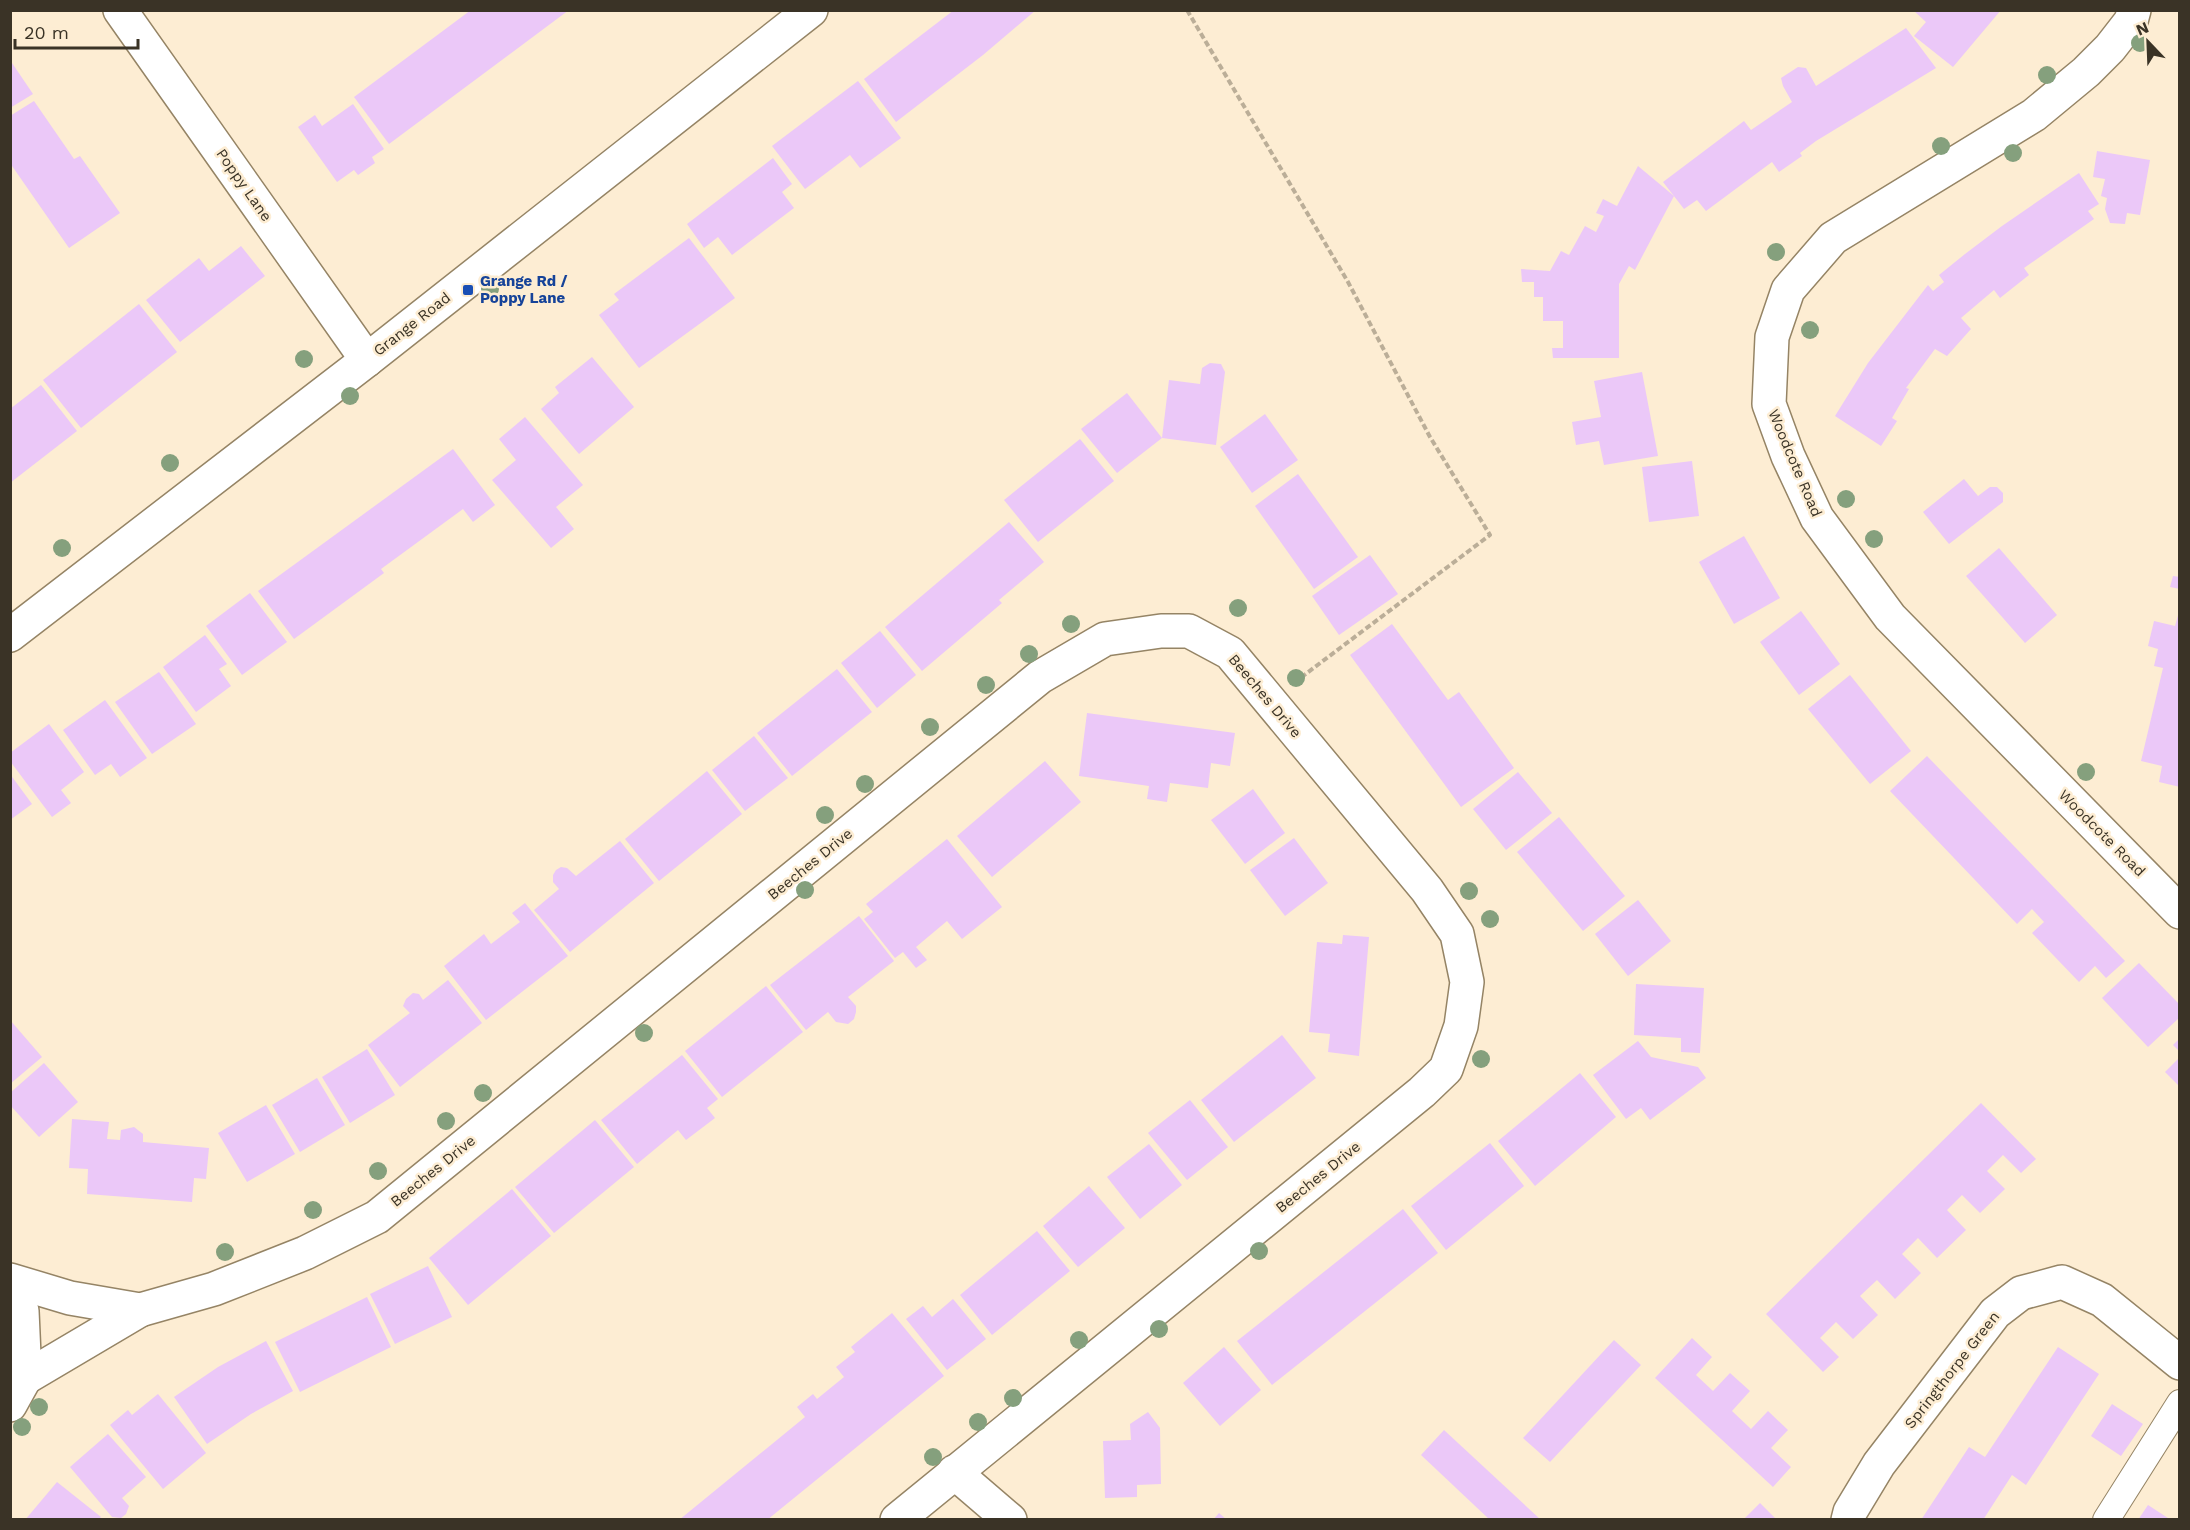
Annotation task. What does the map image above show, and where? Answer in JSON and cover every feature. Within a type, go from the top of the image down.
[{"type":"street","name":"Poppy Lane","points":[[120,10],[367,360]]},
{"type":"street","name":"Grange Road","points":[[10,635],[367,360],[812,10]]},
{"type":"street","name":"Woodcote Road","points":[[2134,10],[2131,21],[2110,48],[2086,72],[2034,115],[1833,238],[1788,290],[1772,337],[1769,404],[1788,456],[1817,518],[1890,617],[2180,912]]},
{"type":"street","name":"Beeches Drive","points":[[18,1391],[140,1310],[214,1288],[294,1257],[377,1217],[1040,677],[1105,639],[1161,631],[1189,631],[1230,653],[1427,890],[1457,934],[1467,982],[1461,1026],[1446,1070],[1422,1092],[897,1520]]},
{"type":"street","name":"Beeches Drive","points":[[10,1282],[70,1298],[140,1310]]},
{"type":"street","points":[[10,1282],[22,1311],[18,1391]]},
{"type":"street","name":"Springthorpe Green","points":[[1848,1520],[1850,1512],[1879,1464],[1995,1313],[2020,1293],[2062,1282],[2103,1300],[2180,1363]]},
{"type":"street","points":[[954,1472],[1010,1520]]},
{"type":"lane","points":[[2106,1520],[2180,1402]]},
{"type":"path","points":[[1187,10],[1348,282],[1430,437],[1490,535],[1270,701]]},
{"type":"building","points":[[471,10],[569,10],[389,144],[354,97]]},
{"type":"building","points":[[954,10],[1036,10],[983,55],[896,122],[864,79]]},
{"type":"building","points":[[1913,10],[2001,10],[1953,67],[1914,36],[1926,22]]},
{"type":"building","points":[[1906,28],[1936,68],[1816,141],[1800,153],[1802,156],[1779,172],[1772,162],[1706,211],[1697,200],[1684,209],[1663,182],[1744,121],[1751,130],[1792,102],[1781,78],[1798,67],[1806,68],[1816,86]]},
{"type":"building","points":[[10,60],[33,94],[10,108]]},
{"type":"building","points":[[858,81],[901,138],[860,168],[850,155],[805,189],[772,146]]},
{"type":"building","points":[[34,101],[74,159],[80,156],[120,213],[69,248],[10,163],[10,116]]},
{"type":"building","points":[[353,104],[384,149],[372,157],[375,163],[358,175],[354,170],[337,182],[298,127],[315,115],[322,126]]},
{"type":"building","points":[[2097,151],[2150,160],[2140,215],[2127,213],[2125,224],[2110,223],[2105,209],[2107,198],[2101,196],[2105,179],[2093,177]]},
{"type":"building","points":[[773,158],[792,184],[782,192],[794,208],[732,255],[718,237],[704,248],[687,224]]},
{"type":"building","points":[[1638,166],[1674,196],[1635,270],[1629,266],[1619,284],[1619,358],[1553,358],[1552,348],[1563,348],[1563,321],[1543,321],[1543,297],[1534,297],[1534,282],[1522,282],[1521,269],[1550,271],[1561,251],[1569,255],[1585,226],[1596,232],[1604,216],[1596,213],[1603,199],[1617,206]]},
{"type":"building","points":[[2079,173],[2099,204],[2088,211],[2094,219],[2024,268],[2029,275],[2000,298],[1994,290],[1961,318],[1971,329],[1947,356],[1935,349],[1906,388],[1909,389],[1892,418],[1897,421],[1881,446],[1835,416],[1868,363],[1928,285],[1933,291],[1944,282],[1939,275],[2002,226]]},
{"type":"building","points":[[689,238],[735,298],[639,368],[599,315],[619,300],[614,294]]},
{"type":"building","points":[[241,246],[265,276],[180,342],[146,300],[199,258],[209,271]]},
{"type":"building","points":[[139,304],[177,352],[81,428],[43,380]]},
{"type":"building","points":[[592,357],[634,407],[579,454],[541,409],[559,393],[555,387]]},
{"type":"building","points":[[1210,363],[1221,364],[1225,372],[1216,445],[1162,438],[1169,380],[1200,384],[1202,368]]},
{"type":"building","points":[[1642,372],[1658,456],[1604,465],[1599,441],[1576,445],[1572,422],[1601,417],[1594,381]]},
{"type":"building","points":[[41,385],[77,431],[10,483],[10,409]]},
{"type":"building","points":[[1127,393],[1162,438],[1117,473],[1081,429]]},
{"type":"building","points":[[1265,414],[1298,460],[1252,493],[1220,447]]},
{"type":"building","points":[[525,417],[583,485],[556,507],[574,529],[551,548],[492,480],[516,460],[499,439]]},
{"type":"building","points":[[1080,439],[1114,481],[1038,542],[1004,500]]},
{"type":"building","points":[[453,449],[495,505],[473,522],[463,509],[381,569],[384,573],[294,639],[258,591]]},
{"type":"building","points":[[1692,461],[1699,516],[1649,522],[1642,467]]},
{"type":"building","points":[[1298,474],[1358,557],[1314,589],[1255,506]]},
{"type":"building","points":[[1964,479],[1978,496],[1990,487],[1997,487],[2003,493],[2003,502],[1949,544],[1923,512]]},
{"type":"building","points":[[1009,522],[1044,562],[999,600],[1002,603],[922,671],[885,627]]},
{"type":"building","points":[[1744,536],[1780,598],[1734,624],[1699,562]]},
{"type":"building","points":[[1999,548],[2057,615],[2025,643],[1966,576]]},
{"type":"building","points":[[1370,555],[1398,594],[1339,635],[1312,596]]},
{"type":"building","points":[[2173,576],[2180,577],[2180,589],[2170,587]]},
{"type":"building","points":[[250,593],[287,642],[242,675],[206,626]]},
{"type":"building","points":[[1801,611],[1840,664],[1799,695],[1760,642]]},
{"type":"building","points":[[2179,612],[2180,787],[2159,782],[2162,766],[2141,761],[2163,668],[2154,666],[2158,649],[2148,646],[2154,621],[2175,626]]},
{"type":"building","points":[[1392,624],[1448,700],[1459,692],[1514,768],[1461,807],[1350,655]]},
{"type":"building","points":[[880,631],[916,675],[877,708],[841,663]]},
{"type":"building","points":[[205,635],[227,664],[219,669],[231,686],[196,712],[163,667]]},
{"type":"building","points":[[837,669],[872,712],[792,776],[757,733]]},
{"type":"building","points":[[159,672],[196,724],[152,754],[115,702]]},
{"type":"building","points":[[1850,675],[1911,751],[1870,784],[1808,709]]},
{"type":"building","points":[[105,700],[147,758],[120,777],[111,764],[95,775],[63,730]]},
{"type":"building","points":[[1087,713],[1235,733],[1230,766],[1211,763],[1208,788],[1170,783],[1167,802],[1147,799],[1149,786],[1079,776]]},
{"type":"building","points":[[49,724],[84,772],[61,790],[71,803],[52,817],[10,761],[10,753]]},
{"type":"building","points":[[754,736],[788,778],[745,811],[712,770]]},
{"type":"building","points":[[1927,756],[2125,961],[2106,978],[2095,966],[2079,982],[2032,933],[2044,922],[2032,909],[2017,924],[1890,791]]},
{"type":"building","points":[[1045,761],[1081,802],[992,877],[957,836]]},
{"type":"building","points":[[707,771],[742,814],[659,881],[625,839]]},
{"type":"building","points":[[1518,772],[1552,813],[1506,850],[1473,809]]},
{"type":"building","points":[[10,774],[32,804],[10,820]]},
{"type":"building","points":[[1253,789],[1285,833],[1245,864],[1211,820]]},
{"type":"building","points":[[1559,817],[1625,896],[1583,931],[1517,852]]},
{"type":"building","points":[[1294,838],[1328,883],[1285,916],[1250,870]]},
{"type":"building","points":[[947,839],[1002,907],[962,939],[947,921],[916,947],[927,960],[916,968],[903,952],[895,958],[864,919],[873,912],[866,904]]},
{"type":"building","points":[[620,841],[654,883],[570,952],[534,910],[559,889],[553,882],[556,870],[561,867],[567,868],[576,876]]},
{"type":"building","points":[[1638,900],[1671,941],[1628,976],[1595,934]]},
{"type":"building","points":[[525,903],[568,956],[486,1020],[444,966],[484,934],[491,944],[520,922],[512,913]]},
{"type":"building","points":[[859,916],[894,961],[848,997],[856,1006],[856,1012],[854,1019],[848,1024],[836,1022],[828,1012],[806,1030],[770,985]]},
{"type":"building","points":[[1343,935],[1369,937],[1359,1056],[1328,1052],[1330,1034],[1309,1032],[1317,942],[1342,944]]},
{"type":"building","points":[[2139,963],[2180,1005],[2180,1017],[2148,1047],[2102,998]]},
{"type":"building","points":[[448,980],[482,1023],[400,1087],[368,1045],[410,1013],[403,1006],[406,999],[413,993],[419,994],[423,1000]]},
{"type":"building","points":[[1636,984],[1704,988],[1700,1053],[1681,1052],[1681,1038],[1634,1035]]},
{"type":"building","points":[[766,986],[803,1032],[722,1097],[685,1051]]},
{"type":"building","points":[[10,1020],[42,1057],[10,1084]]},
{"type":"building","points":[[1282,1035],[1316,1078],[1234,1142],[1201,1100]]},
{"type":"building","points":[[2180,1038],[2180,1052],[2173,1045]]},
{"type":"building","points":[[1638,1041],[1651,1057],[1698,1067],[1706,1078],[1650,1120],[1641,1108],[1626,1119],[1593,1075]]},
{"type":"building","points":[[367,1049],[395,1095],[350,1123],[322,1077]]},
{"type":"building","points":[[682,1055],[718,1099],[707,1108],[715,1118],[686,1140],[678,1130],[637,1164],[601,1120]]},
{"type":"building","points":[[2180,1057],[2180,1087],[2165,1072]]},
{"type":"building","points":[[44,1063],[78,1102],[39,1137],[10,1105],[10,1093]]},
{"type":"building","points":[[1580,1073],[1616,1117],[1535,1186],[1498,1141]]},
{"type":"building","points":[[317,1078],[345,1125],[300,1152],[272,1105]]},
{"type":"building","points":[[1190,1100],[1228,1147],[1187,1180],[1148,1133]]},
{"type":"building","points":[[1981,1103],[2036,1159],[2021,1173],[2003,1155],[1987,1171],[2005,1189],[1980,1213],[1962,1195],[1947,1210],[1966,1230],[1937,1258],[1918,1238],[1902,1254],[1921,1273],[1895,1299],[1877,1280],[1860,1296],[1878,1315],[1853,1339],[1836,1322],[1820,1338],[1839,1357],[1823,1372],[1766,1314]]},
{"type":"building","points":[[266,1105],[295,1154],[247,1182],[218,1133]]},
{"type":"building","points":[[72,1119],[109,1122],[107,1139],[120,1140],[121,1130],[134,1127],[143,1134],[143,1142],[209,1148],[206,1179],[194,1178],[192,1202],[87,1194],[88,1169],[69,1168]]},
{"type":"building","points":[[595,1120],[634,1167],[554,1233],[515,1187]]},
{"type":"building","points":[[1490,1143],[1524,1186],[1446,1250],[1411,1206]]},
{"type":"building","points":[[1149,1144],[1182,1185],[1140,1219],[1107,1177]]},
{"type":"building","points":[[1089,1186],[1125,1228],[1078,1267],[1043,1226]]},
{"type":"building","points":[[512,1189],[551,1236],[468,1305],[429,1258]]},
{"type":"building","points":[[1403,1209],[1438,1253],[1272,1385],[1237,1341]]},
{"type":"building","points":[[1037,1231],[1070,1271],[992,1335],[960,1295]]},
{"type":"building","points":[[428,1266],[452,1317],[395,1344],[370,1294]]},
{"type":"building","points":[[367,1297],[391,1347],[300,1392],[275,1342]]},
{"type":"building","points":[[953,1299],[986,1339],[947,1370],[906,1319],[923,1306],[932,1317]]},
{"type":"building","points":[[892,1313],[944,1376],[767,1520],[679,1520],[805,1417],[797,1407],[813,1394],[817,1399],[844,1377],[836,1367],[855,1352],[851,1347]]},
{"type":"building","points":[[1692,1338],[1712,1357],[1696,1375],[1713,1391],[1730,1373],[1750,1391],[1732,1411],[1751,1429],[1768,1411],[1788,1430],[1771,1448],[1791,1467],[1773,1487],[1655,1378]]},
{"type":"building","points":[[1614,1340],[1641,1365],[1550,1462],[1523,1438]]},
{"type":"building","points":[[266,1341],[293,1391],[251,1414],[207,1444],[174,1397],[218,1367]]},
{"type":"building","points":[[1224,1347],[1261,1390],[1220,1426],[1183,1383]]},
{"type":"building","points":[[2058,1347],[2099,1374],[2026,1485],[2012,1475],[1983,1520],[1921,1520],[1969,1447],[1985,1457]]},
{"type":"building","points":[[158,1394],[206,1453],[163,1489],[110,1425],[128,1410],[132,1415]]},
{"type":"building","points":[[2112,1404],[2143,1424],[2121,1456],[2091,1436]]},
{"type":"building","points":[[1148,1412],[1160,1428],[1161,1484],[1137,1485],[1137,1497],[1105,1498],[1103,1441],[1131,1440],[1130,1424]]},
{"type":"building","points":[[1444,1430],[1541,1520],[1490,1520],[1421,1455]]},
{"type":"building","points":[[108,1434],[146,1477],[122,1498],[129,1506],[126,1514],[121,1518],[112,1517],[70,1467]]},
{"type":"building","points":[[57,1482],[101,1517],[98,1520],[25,1520]]},
{"type":"building","points":[[1760,1503],[1777,1520],[1743,1520]]},
{"type":"building","points":[[2148,1505],[2171,1520],[2138,1520]]},
{"type":"building","points":[[1219,1513],[1227,1520],[1213,1520]]},
{"type":"place","name":"Grange Rd / Poppy Lane","points":[[468,290]]}]
